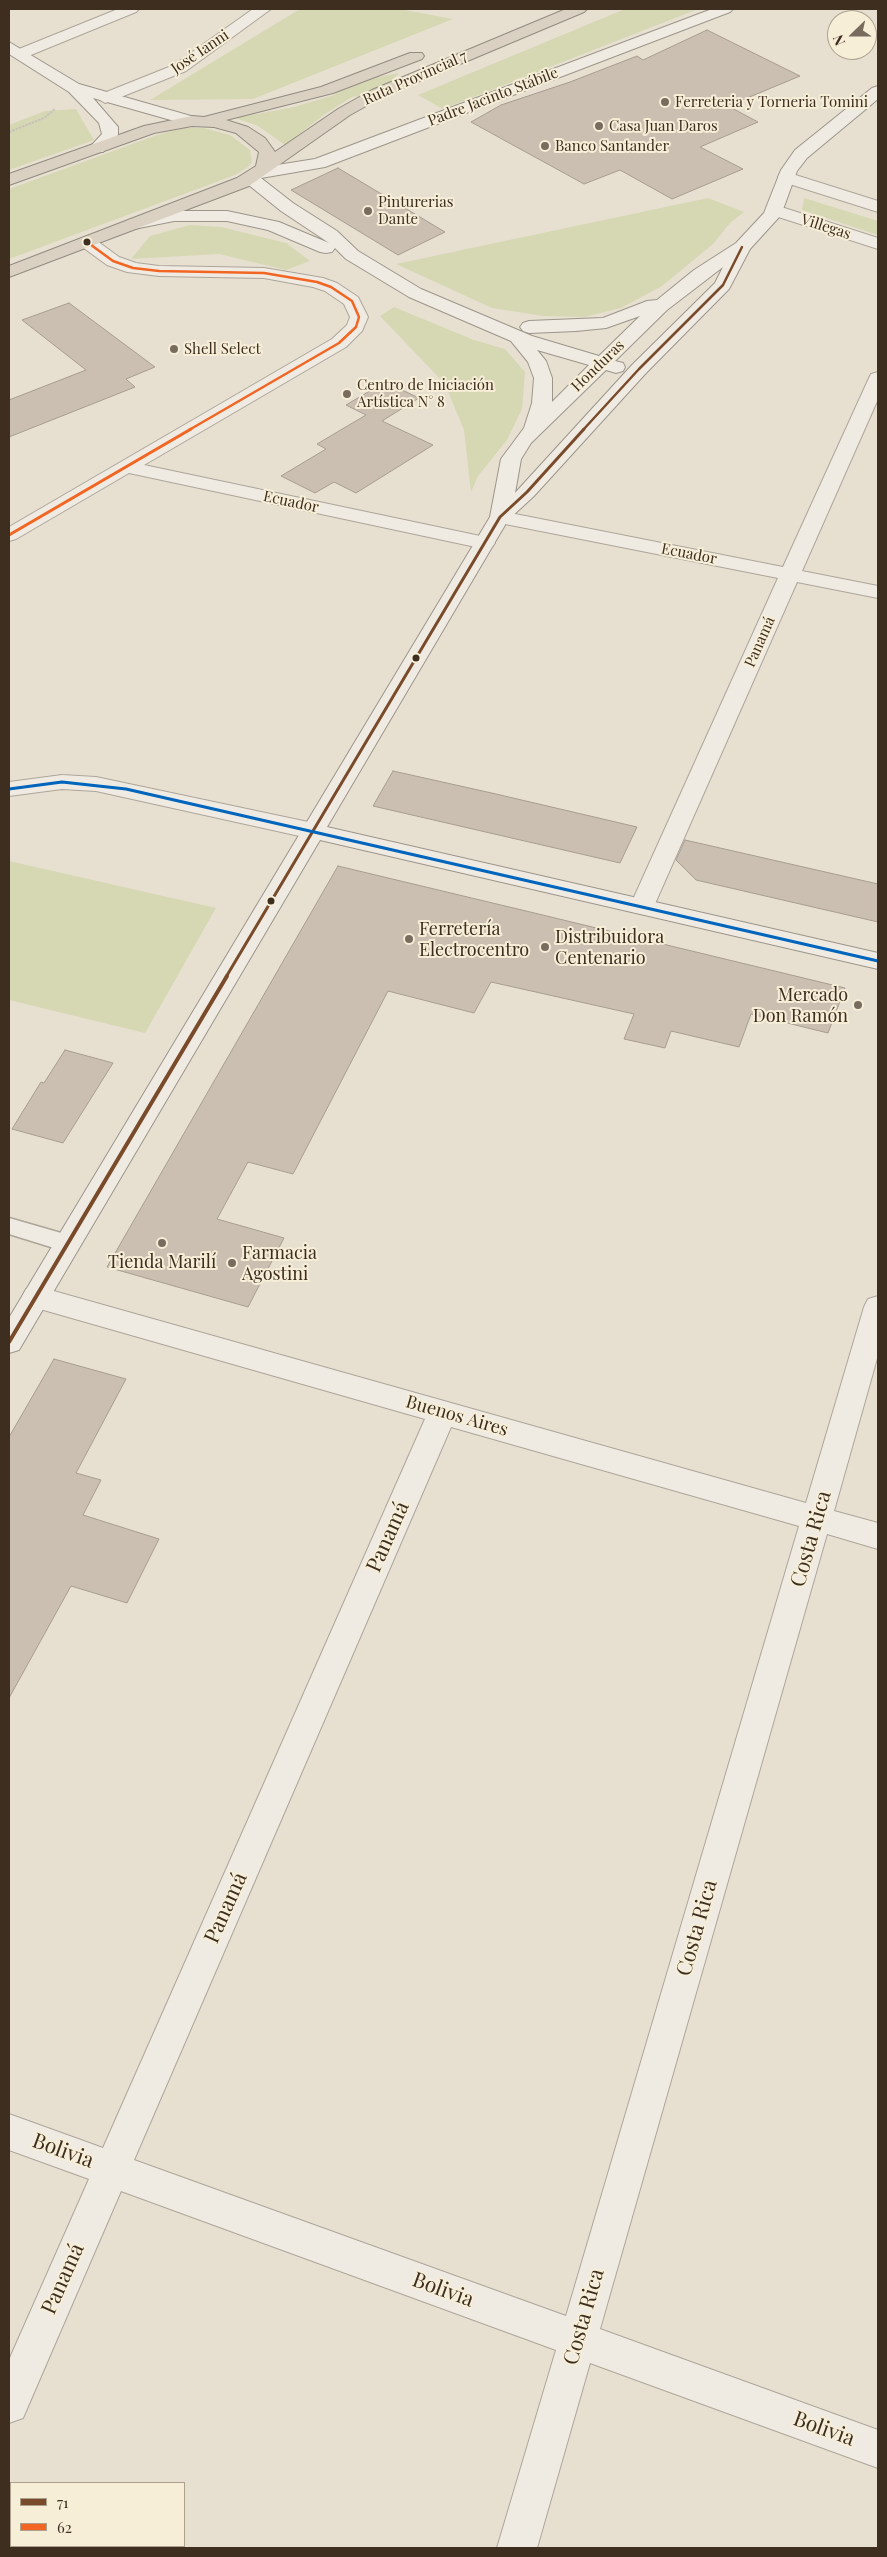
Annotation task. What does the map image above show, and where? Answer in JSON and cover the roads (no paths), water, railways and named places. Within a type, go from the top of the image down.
[{"type":"highway","name":"Ruta Provincial 7","points":[[9,272],[134,224],[257,173],[344,112],[374,95],[423,72],[579,9]]},
{"type":"highway","name":"Ruta Provincial 7","points":[[197,121],[326,90],[428,51]]},
{"type":"highway","points":[[9,180],[159,126],[197,121],[234,127],[253,137],[266,152],[267,163],[257,173]]},
{"type":"street","points":[[14,51],[107,12],[130,9]]},
{"type":"street","name":"José Ianni","points":[[105,98],[180,68],[263,9]]},
{"type":"street","name":"Padre Jacinto Stábile","points":[[257,173],[319,163],[726,9]]},
{"type":"street","points":[[14,51],[79,92],[110,127],[108,138],[97,148]]},
{"type":"street","name":"Honduras","points":[[500,517],[511,460],[524,440],[674,294],[700,274],[742,247],[775,210],[786,177],[795,162],[810,146],[878,91]]},
{"type":"street","points":[[79,92],[197,121]]},
{"type":"street","points":[[257,173],[287,207],[331,235],[352,255],[415,293],[480,320],[639,369]]},
{"type":"street","name":"Villegas","points":[[786,177],[878,207]]},
{"type":"street","name":"Villegas","points":[[775,210],[878,244]]},
{"type":"street","points":[[134,224],[191,215],[243,218],[273,226],[322,247],[352,255]]},
{"type":"street","points":[[9,535],[339,344],[356,327],[359,317],[352,301],[331,287],[318,282],[264,273],[159,271],[133,268],[114,261],[87,242]]},
{"type":"street","name":"Honduras","points":[[9,1342],[500,517],[527,492],[639,369],[723,285],[742,247]]},
{"type":"street","points":[[524,332],[606,322],[635,314],[674,294]]},
{"type":"street","points":[[524,332],[543,378],[542,404],[534,429]]},
{"type":"street","name":"Panamá","points":[[642,906],[878,378]]},
{"type":"street","name":"Ecuador","points":[[127,466],[485,543]]},
{"type":"street","name":"Ecuador","points":[[500,517],[878,592]]},
{"type":"street","points":[[9,789],[62,782],[96,784],[313,831],[878,961]]},
{"type":"street","name":"Buenos Aires","points":[[36,1297],[878,1536]]},
{"type":"street","name":"Costa Rica","points":[[517,2548],[878,1307]]},
{"type":"street","name":"Panamá","points":[[9,2404],[442,1412]]},
{"type":"street","name":"Bolivia","points":[[9,2132],[878,2449]]},
{"type":"lane","points":[[9,1226],[67,1243]]},
{"type":"place","name":"Ferreteria y Torneria Tomini","points":[[665,102]]},
{"type":"place","name":"Casa Juan Daros","points":[[599,126]]},
{"type":"place","name":"Banco Santander","points":[[545,146]]},
{"type":"place","name":"Pinturerias Dante","points":[[368,211]]},
{"type":"place","name":"Shell Select","points":[[174,349]]},
{"type":"place","name":"Centro de Iniciación Artística N° 8","points":[[347,394]]},
{"type":"place","name":"Ferretería Electrocentro","points":[[409,939]]},
{"type":"place","name":"Distribuidora Centenario","points":[[545,947]]},
{"type":"place","name":"Mercado Don Ramón","points":[[858,1005]]},
{"type":"place","name":"Tienda Marilí","points":[[162,1243]]},
{"type":"place","name":"Farmacia Agostini","points":[[232,1263]]}]
